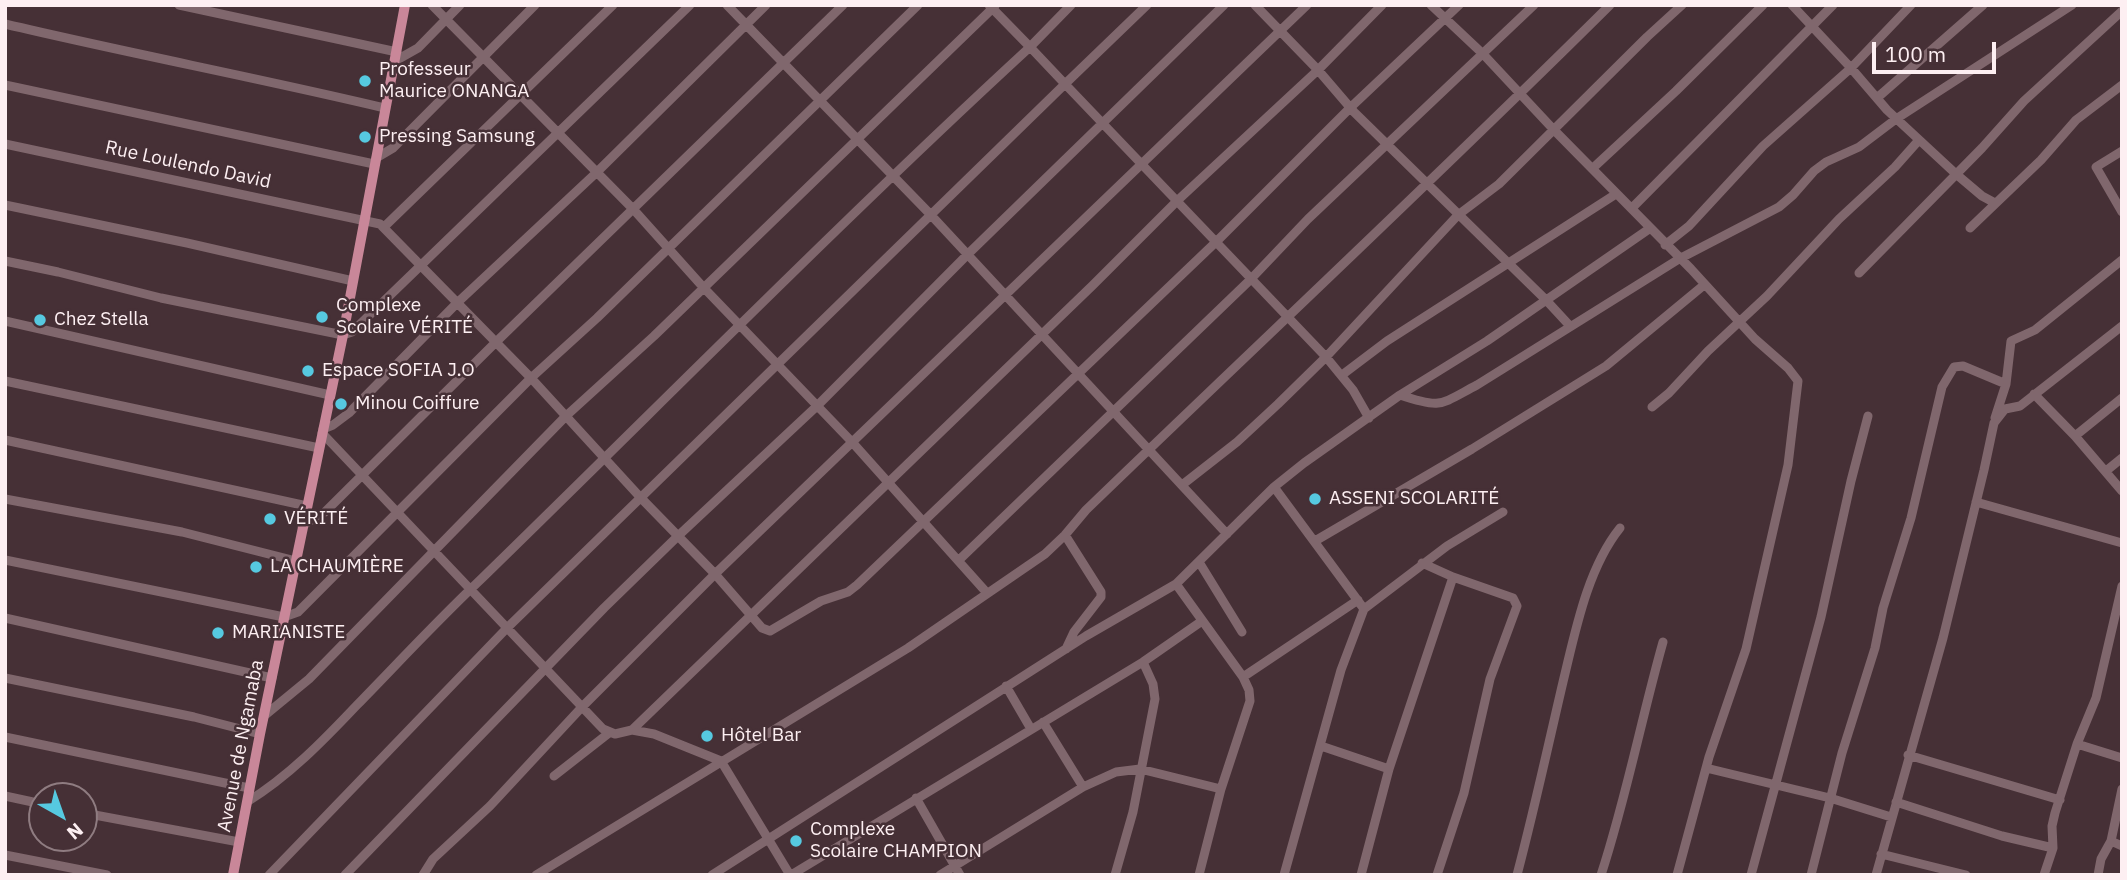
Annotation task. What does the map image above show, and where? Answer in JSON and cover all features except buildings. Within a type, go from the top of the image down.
[{"type":"main road","name":"Avenue de Ngamaba","points":[[233,875],[343,335],[405,5]]},
{"type":"street","points":[[179,5],[396,56],[418,48],[460,5]]},
{"type":"street","points":[[432,5],[556,134],[634,210],[703,288],[889,481],[987,593]]},
{"type":"street","points":[[5,85],[375,161],[393,148],[535,5]]},
{"type":"street","points":[[612,5],[384,227],[531,378],[715,574],[762,628],[770,631],[821,601],[848,593],[1217,241],[1350,107],[1460,5]]},
{"type":"street","points":[[5,261],[161,298],[343,335],[356,329],[690,5]]},
{"type":"street","points":[[727,5],[930,214],[1227,534]]},
{"type":"street","points":[[766,5],[596,173],[457,303],[349,412],[322,431],[397,514],[609,733],[632,730],[654,734],[721,761],[790,875],[1143,662],[1202,621]]},
{"type":"street","points":[[302,526],[325,512],[843,5]]},
{"type":"street","points":[[5,560],[284,617],[298,612],[531,378],[597,318],[918,5]]},
{"type":"street","points":[[247,802],[276,783],[331,732],[604,456],[1071,5]]},
{"type":"street","points":[[268,875],[507,628],[1147,5]]},
{"type":"street","points":[[347,874],[678,536],[817,406],[967,255],[1104,125],[1224,5]]},
{"type":"street","points":[[1255,5],[1387,145],[1570,326]]},
{"type":"street","points":[[423,875],[433,859],[490,806],[582,707],[715,574],[1307,5]]},
{"type":"street","points":[[632,730],[1178,200],[1318,70],[1382,5]]},
{"type":"street","points":[[1431,5],[1483,54],[1740,323],[1796,376],[1798,389],[1788,465],[1746,649],[1706,768],[1677,875]]},
{"type":"street","points":[[959,560],[1115,412],[1250,280],[1308,219],[1534,5]]},
{"type":"street","points":[[536,875],[908,648],[1035,562],[1610,5]]},
{"type":"street","points":[[1182,485],[1237,442],[1326,357],[1458,215],[1499,184],[1682,5]]},
{"type":"street","points":[[1593,168],[1763,5]]},
{"type":"street","points":[[1792,5],[1896,119],[1956,174],[1982,196],[1995,203]]},
{"type":"street","points":[[1632,208],[1833,5]]},
{"type":"street","points":[[1665,245],[1689,226],[1763,146],[1851,68],[1911,5]]},
{"type":"street","points":[[1877,98],[1983,5]]},
{"type":"street","points":[[1400,395],[1431,405],[1442,404],[1477,385],[1679,259],[1779,207],[1826,162],[1859,147],[1896,119],[2072,5]]},
{"type":"street","points":[[264,716],[309,679],[566,416],[654,336],[992,6],[1342,374],[1369,418]]},
{"type":"street","points":[[1859,273],[2024,101],[2122,11]]},
{"type":"street","points":[[5,24],[120,52],[386,108]]},
{"type":"street","points":[[1970,228],[2041,160],[2076,120],[2122,85]]},
{"type":"street","points":[[1652,407],[1669,394],[1708,351],[1740,323],[1839,219],[1919,141]]},
{"type":"street","name":"Rue Loulendo David","points":[[5,145],[364,220],[384,227]]},
{"type":"street","points":[[2122,151],[2096,167],[2122,212]]},
{"type":"street","points":[[1342,374],[1387,341],[1616,194]]},
{"type":"street","points":[[5,205],[353,281]]},
{"type":"street","points":[[712,875],[1006,686],[1176,584],[1274,486],[1400,395],[1464,356],[1649,229]]},
{"type":"street","points":[[1876,875],[1942,638],[1994,423],[2006,384],[2011,341],[2035,330],[2122,260]]},
{"type":"street","points":[[1315,541],[1472,449],[1605,366],[1704,285]]},
{"type":"street","points":[[5,321],[330,395]]},
{"type":"street","points":[[1994,423],[2005,409],[2020,406],[2122,326]]},
{"type":"street","points":[[1811,875],[1829,798],[1911,518],[1944,381],[1954,367],[1963,366],[2006,384]]},
{"type":"street","points":[[5,382],[319,448]]},
{"type":"street","points":[[2034,394],[2075,436],[2122,491]]},
{"type":"street","points":[[2075,436],[2122,398]]},
{"type":"street","points":[[1751,875],[1821,617],[1868,416]]},
{"type":"street","points":[[5,440],[307,506]]},
{"type":"street","points":[[2106,471],[2122,458]]},
{"type":"street","points":[[1274,486],[1361,604]]},
{"type":"street","points":[[5,499],[182,533],[296,561]]},
{"type":"street","points":[[1976,502],[2122,543]]},
{"type":"street","points":[[1242,677],[1503,512]]},
{"type":"street","points":[[1517,875],[1569,657],[1598,562],[1607,544],[1620,528]]},
{"type":"street","points":[[1065,535],[1101,592],[1101,597],[1074,632],[1066,649]]},
{"type":"street","points":[[1199,562],[1242,632]]},
{"type":"street","points":[[1422,563],[1452,577],[1513,598],[1517,606],[1490,679],[1464,793],[1437,875]]},
{"type":"street","points":[[1361,875],[1389,769],[1452,577]]},
{"type":"street","points":[[1176,584],[1242,677],[1249,690],[1250,701],[1220,789],[1199,875]]},
{"type":"street","points":[[2045,875],[2053,848],[2052,826],[2077,744],[2096,698],[2122,586]]},
{"type":"street","points":[[1284,875],[1361,604]]},
{"type":"street","points":[[5,618],[272,678]]},
{"type":"street","points":[[1601,875],[1616,828],[1663,642]]},
{"type":"street","points":[[1115,875],[1133,812],[1155,699],[1153,684],[1143,662]]},
{"type":"street","points":[[5,678],[194,717],[260,734]]},
{"type":"street","points":[[1006,686],[1031,729]]},
{"type":"street","points":[[1044,722],[1083,787]]},
{"type":"street","points":[[554,776],[609,733]]},
{"type":"street","points":[[5,737],[249,788]]},
{"type":"street","points":[[2077,744],[2122,758]]},
{"type":"street","points":[[1321,746],[1389,769]]},
{"type":"street","points":[[1908,755],[2060,800]]},
{"type":"street","points":[[1706,768],[1829,798],[1891,817]]},
{"type":"street","points":[[940,875],[958,871],[1083,787],[1116,772],[1140,769],[1220,789]]},
{"type":"street","points":[[2098,875],[2101,859],[2111,841],[2122,789]]},
{"type":"street","points":[[5,796],[28,801]]},
{"type":"street","points":[[916,798],[958,871]]},
{"type":"street","points":[[1896,802],[2002,836],[2053,848]]},
{"type":"street","points":[[98,816],[239,842]]},
{"type":"street","points":[[2111,841],[2122,846]]},
{"type":"street","points":[[5,855],[107,875]]},
{"type":"street","points":[[1881,855],[1966,875]]},
{"type":"place","name":"Professeur Maurice ONANGA","points":[[365,81]]},
{"type":"place","name":"Pressing Samsung","points":[[365,137]]},
{"type":"place","name":"Complexe Scolaire VÉRITÉ","points":[[322,317]]},
{"type":"place","name":"Chez Stella","points":[[40,320]]},
{"type":"place","name":"Espace SOFIA J.O","points":[[308,371]]},
{"type":"place","name":"Minou Coiffure","points":[[341,404]]},
{"type":"place","name":"ASSENI SCOLARITÉ","points":[[1315,499]]},
{"type":"place","name":"VÉRITÉ","points":[[270,519]]},
{"type":"place","name":"LA CHAUMIÈRE","points":[[256,567]]},
{"type":"place","name":"MARIANISTE","points":[[218,633]]},
{"type":"place","name":"Hôtel Bar","points":[[707,736]]},
{"type":"place","name":"Complexe Scolaire CHAMPION","points":[[796,841]]}]
